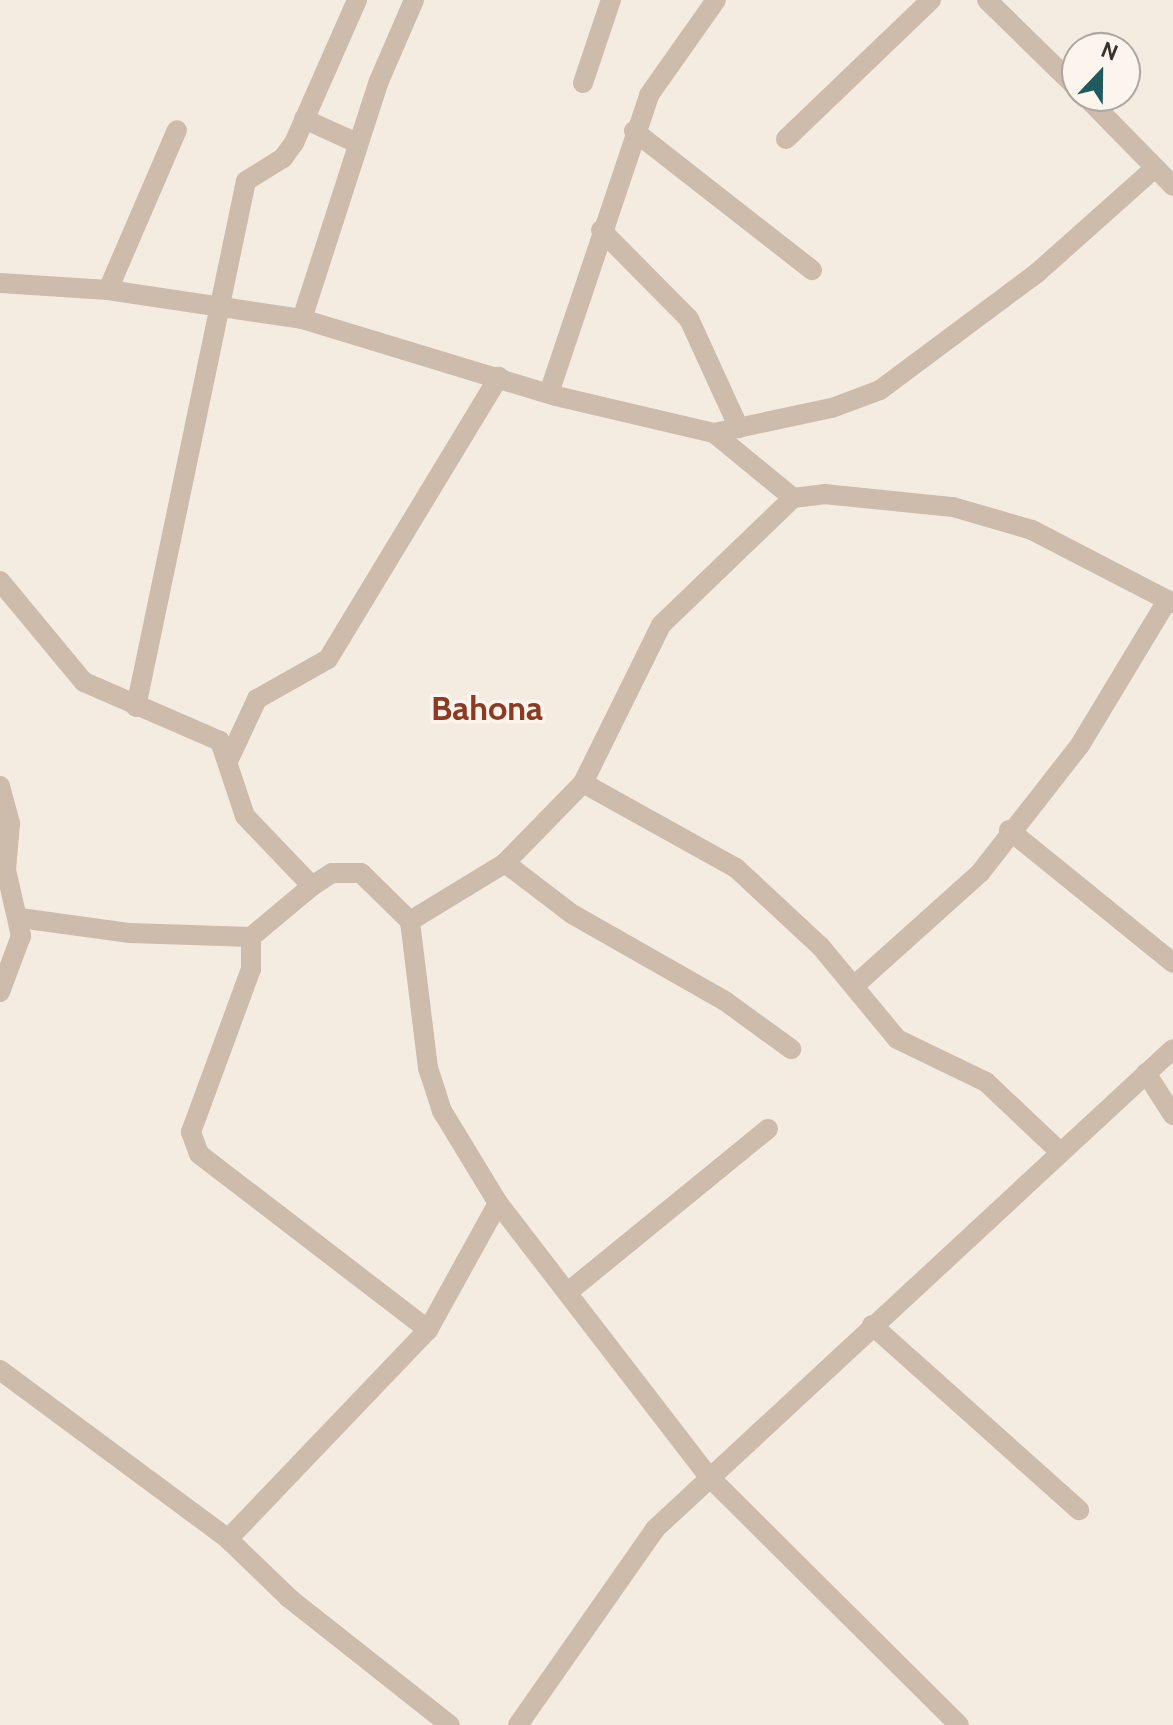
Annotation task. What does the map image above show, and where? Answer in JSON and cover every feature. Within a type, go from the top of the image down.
[{"type":"street","points":[[136,707],[248,174],[283,158],[304,119],[357,0]]},
{"type":"street","points":[[302,319],[357,143],[414,0]]},
{"type":"street","points":[[583,83],[611,0]]},
{"type":"street","points":[[549,393],[634,131],[665,62],[716,0]]},
{"type":"street","points":[[786,139],[931,0]]},
{"type":"street","points":[[987,0],[1061,72]]},
{"type":"street","points":[[1101,112],[1173,186]]},
{"type":"street","points":[[304,119],[357,143]]},
{"type":"street","points":[[108,290],[177,130]]},
{"type":"street","points":[[634,131],[812,270]]},
{"type":"street","points":[[0,283],[108,290],[302,319],[549,393],[714,433],[880,390],[1037,273],[1155,168]]},
{"type":"street","points":[[601,230],[689,319],[739,428]]},
{"type":"street","points":[[230,757],[257,699],[328,659],[499,377]]},
{"type":"street","points":[[714,433],[793,498]]},
{"type":"street","points":[[410,921],[505,863],[583,783],[661,625],[793,498],[824,494],[953,507],[1032,530],[1170,602],[1080,745],[933,922],[854,986]]},
{"type":"street","points":[[0,581],[66,667],[136,707],[208,733],[230,757],[245,816],[312,886]]},
{"type":"street","points":[[583,783],[736,868],[854,986],[897,1039],[986,1082],[1060,1152]]},
{"type":"street","points":[[0,786],[10,824],[6,870],[20,918],[0,992]]},
{"type":"street","points":[[1009,830],[1173,963]]},
{"type":"street","points":[[505,863],[572,914],[725,1001],[791,1049]]},
{"type":"street","points":[[20,918],[130,933],[251,937],[332,873],[361,873],[410,921],[428,1068],[442,1111],[498,1203],[709,1477],[959,1725]]},
{"type":"street","points":[[251,937],[247,981],[193,1112],[199,1154],[428,1330]]},
{"type":"street","points":[[518,1725],[655,1529],[1173,1049]]},
{"type":"street","points":[[1146,1073],[1173,1115]]},
{"type":"street","points":[[568,1292],[768,1129]]},
{"type":"street","points":[[228,1539],[428,1330],[498,1203]]},
{"type":"street","points":[[872,1325],[1079,1510]]},
{"type":"street","points":[[0,1370],[228,1539],[289,1598],[450,1725]]},
{"type":"district","name":"Bahona","points":[[487,709]]}]
